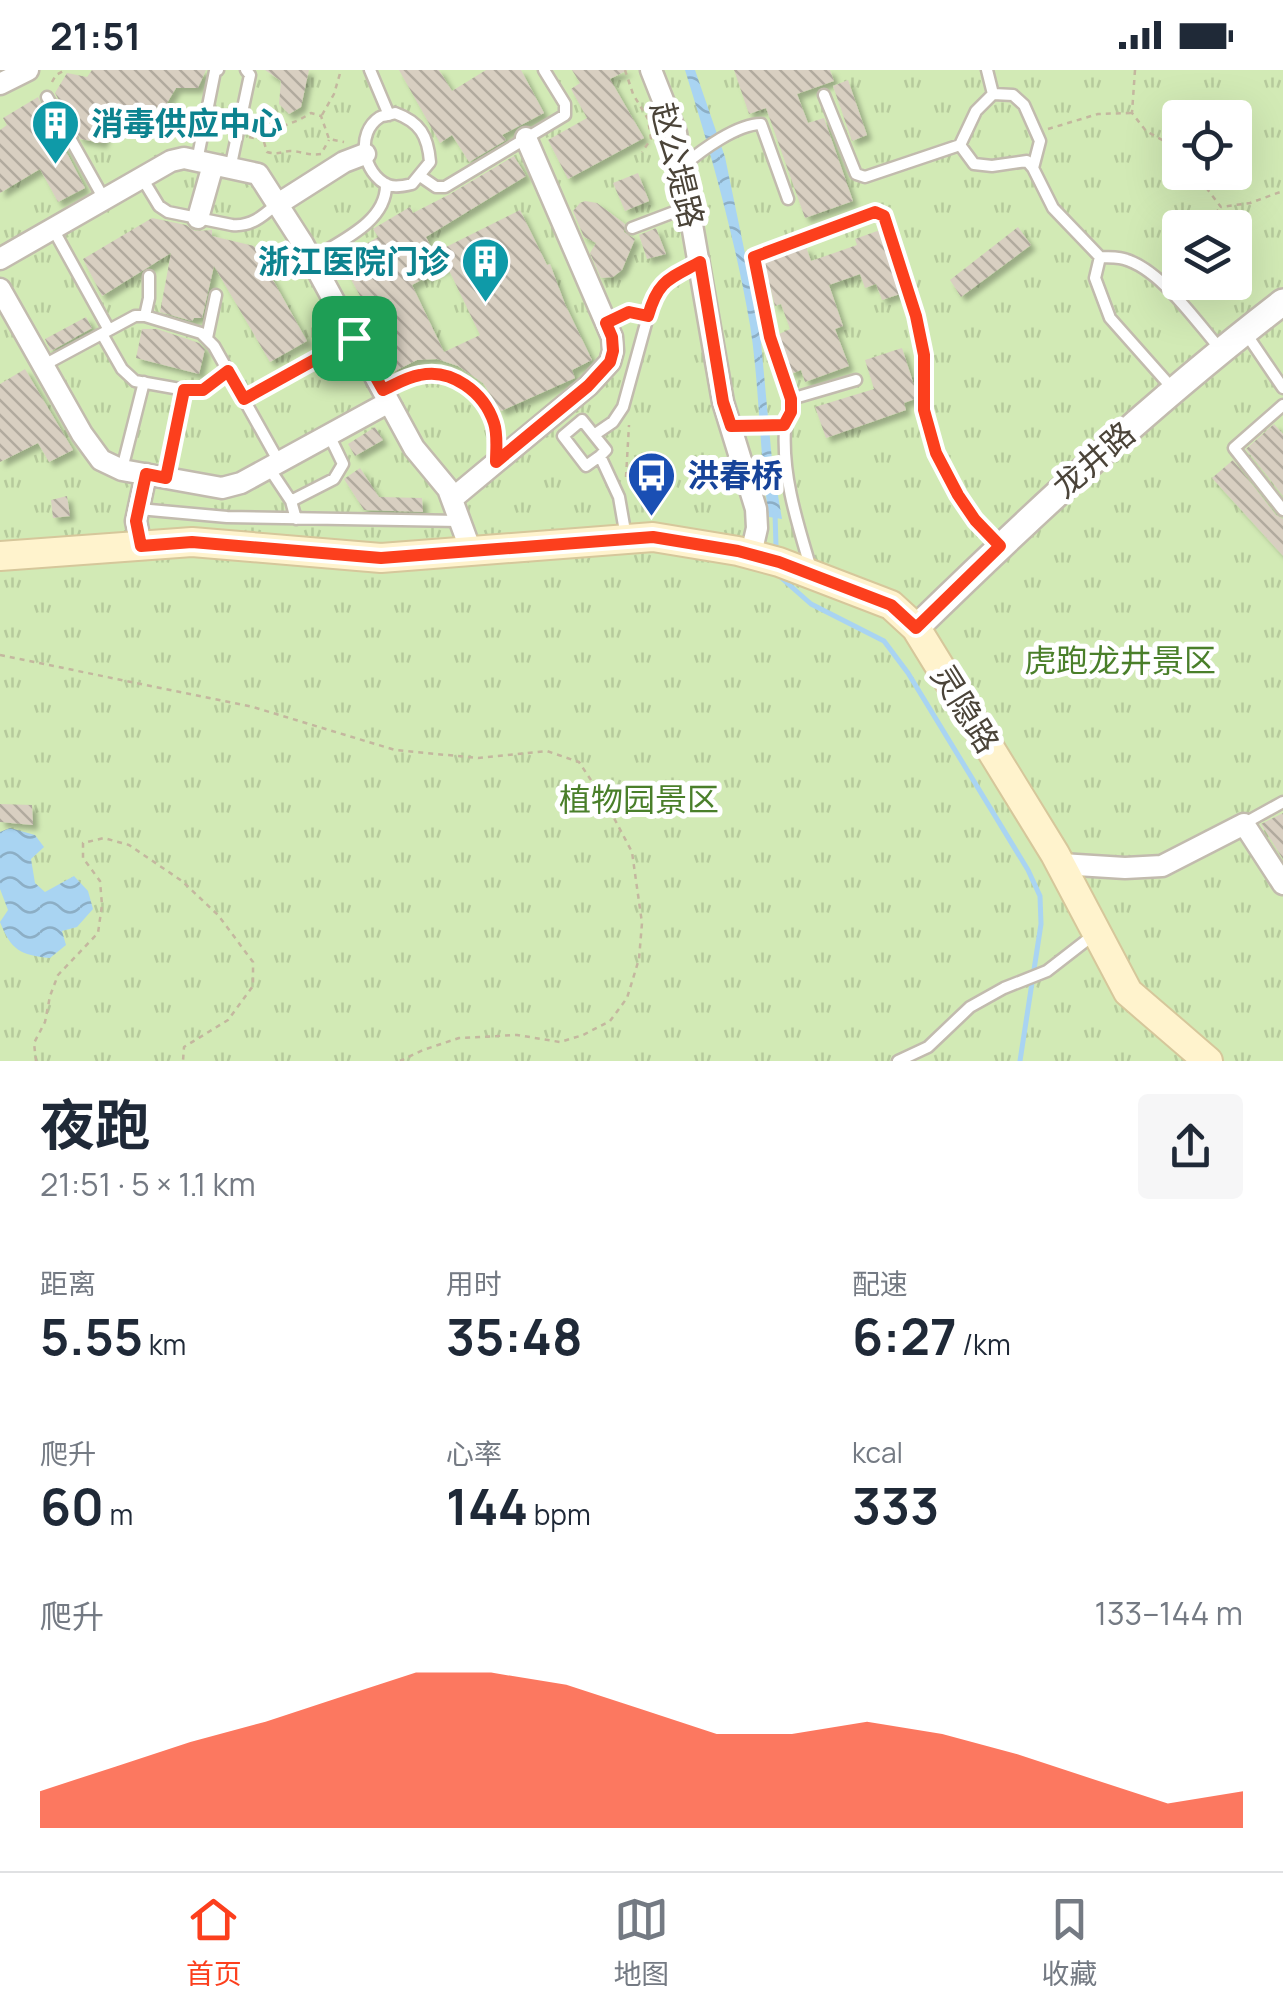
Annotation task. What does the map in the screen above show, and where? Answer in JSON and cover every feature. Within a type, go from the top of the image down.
[{"type":"main road","name":"灵隐路","points":[[0,556],[192,542],[381,558],[653,537],[750,554],[891,605],[916,628],[1061,864],[1128,992],[1208,1061]]},
{"type":"street","points":[[0,84],[28,70]]},
{"type":"street","name":"赵公堤路","points":[[652,70],[676,133],[723,402],[741,425],[756,509],[750,554]]},
{"type":"street","points":[[452,499],[588,386],[610,362],[613,351],[612,337],[526,138]]},
{"type":"street","points":[[278,204],[365,150]]},
{"type":"street","points":[[0,259],[171,162],[184,158],[258,174],[312,260],[414,448],[448,489],[471,551]]},
{"type":"street","points":[[198,218],[213,165]]},
{"type":"street","points":[[0,288],[82,434],[101,460],[122,470],[222,488],[274,465],[386,396]]},
{"type":"street","name":"龙井路","points":[[916,628],[1052,496],[1245,332],[1280,309]]},
{"type":"street","points":[[141,546],[138,509],[156,476]]},
{"type":"street","points":[[1061,864],[1162,866],[1244,824],[1283,884]]},
{"type":"lane","points":[[213,165],[218,70]]},
{"type":"lane","points":[[213,165],[238,132],[250,75],[246,70]]},
{"type":"lane","points":[[370,70],[390,115]]},
{"type":"lane","points":[[420,176],[436,187],[445,187],[565,115],[565,104],[544,70]]},
{"type":"lane","points":[[987,70],[993,94]]},
{"type":"lane","points":[[824,96],[856,174],[865,177],[960,145],[976,111],[993,94],[1013,95],[1024,105],[1040,141],[1034,168]]},
{"type":"lane","points":[[47,97],[104,200]]},
{"type":"lane","points":[[390,115],[412,119],[429,150],[430,162],[412,184],[386,184],[374,172],[365,150],[365,138],[371,127],[380,116],[390,115]]},
{"type":"lane","points":[[682,166],[704,149],[755,122],[761,124],[788,199]]},
{"type":"lane","points":[[960,145],[974,164],[1027,162],[1034,168],[1053,208],[1100,257],[1122,258],[1144,268],[1162,283]]},
{"type":"lane","points":[[142,178],[159,206],[168,212],[198,218],[240,226],[257,221],[278,204]]},
{"type":"lane","points":[[312,260],[374,218],[386,199],[386,184]]},
{"type":"lane","points":[[632,228],[690,206]]},
{"type":"lane","points":[[741,425],[779,425],[791,412],[791,399],[770,337],[754,257],[875,212],[884,216],[916,316],[924,355],[924,410],[936,453],[975,520],[1000,546]]},
{"type":"lane","points":[[53,229],[122,369],[135,380],[203,390],[228,371]]},
{"type":"lane","points":[[1100,257],[1096,278],[1110,318],[1174,391]]},
{"type":"lane","points":[[594,435],[613,422],[623,407],[654,294],[663,283],[700,262]]},
{"type":"lane","points":[[146,316],[149,276]]},
{"type":"lane","points":[[206,338],[216,296]]},
{"type":"lane","points":[[1177,300],[1222,351]]},
{"type":"lane","points":[[606,323],[629,312],[648,316]]},
{"type":"lane","points":[[43,365],[135,316],[201,333],[214,346],[244,399],[296,519]]},
{"type":"lane","points":[[1245,332],[1283,388]]},
{"type":"lane","points":[[244,399],[354,338]]},
{"type":"lane","points":[[386,396],[416,375],[448,376],[464,385],[476,394],[494,423],[496,462]]},
{"type":"lane","points":[[791,399],[856,380]]},
{"type":"lane","points":[[122,470],[144,382]]},
{"type":"lane","points":[[156,476],[184,390]]},
{"type":"lane","points":[[1283,405],[1234,448],[1283,510]]},
{"type":"lane","points":[[582,420],[594,435],[606,450],[586,466],[563,436],[582,420]]},
{"type":"lane","points":[[779,425],[813,575]]},
{"type":"lane","points":[[290,501],[334,479],[343,464],[329,434]]},
{"type":"lane","points":[[600,456],[620,497],[626,540]]},
{"type":"lane","points":[[138,509],[228,517],[460,521]]},
{"type":"lane","points":[[1244,824],[1283,802]]},
{"type":"lane","points":[[898,1061],[928,1047],[970,1007],[1045,972],[1097,933]]},
{"type":"path","points":[[47,97],[56,75],[65,70]]},
{"type":"path","points":[[321,116],[334,94],[341,70]]},
{"type":"path","points":[[625,70],[632,94],[648,120],[651,139],[642,152]]},
{"type":"path","points":[[1134,70],[1132,113],[1146,132],[1162,141]]},
{"type":"path","points":[[311,112],[321,116],[329,138],[321,154],[267,152],[264,140],[268,132],[311,112]]},
{"type":"path","points":[[1037,133],[1098,114],[1132,113]]},
{"type":"path","points":[[238,132],[264,140]]},
{"type":"path","points":[[329,138],[365,150]]},
{"type":"path","points":[[1208,190],[1221,207]]},
{"type":"path","points":[[1218,210],[1250,204],[1283,190]]},
{"type":"path","points":[[620,497],[626,486],[630,423],[623,407]]},
{"type":"path","points":[[0,656],[253,706],[395,750],[478,758],[548,752],[579,762],[632,852],[642,923],[639,958],[628,998],[610,1021],[560,1042],[517,1035],[459,1038],[400,1061]]},
{"type":"path","points":[[36,1061],[34,1043],[45,1022],[58,975],[98,934],[100,882],[83,858],[83,843],[104,838],[128,845],[182,880],[218,915],[253,962],[253,986],[228,1020],[184,1047],[183,1061]]},
{"type":"green space","points":[[0,70],[1283,70],[1283,1061],[0,1061]]},
{"type":"water","points":[[685,70],[695,70],[725,157],[759,321],[772,460],[782,519],[769,517],[744,292],[722,196]]},
{"type":"water","points":[[10,828],[35,835],[44,847],[31,859],[35,883],[45,892],[74,876],[88,891],[93,909],[77,927],[62,931],[66,945],[50,958],[18,949],[0,922],[8,910],[0,889],[0,832]]},
{"type":"building","points":[[92,70],[206,70],[198,88],[176,88],[164,108],[144,106],[132,126],[111,123],[102,143],[80,139],[55,93],[67,73],[87,77]]},
{"type":"building","points":[[265,70],[309,70],[301,107],[289,114],[279,104],[281,81]]},
{"type":"building","points":[[399,70],[439,70],[452,91],[486,70],[521,70],[544,113],[502,135],[506,140],[469,162],[452,135],[440,143]]},
{"type":"building","points":[[572,70],[628,70],[610,79],[644,138],[568,179],[548,140],[587,118],[571,89],[580,83]]},
{"type":"building","points":[[734,70],[830,70],[834,81],[797,94],[808,123],[824,118],[853,201],[805,218],[766,108],[749,114]]},
{"type":"building","points":[[848,80],[867,135],[852,141],[833,86]]},
{"type":"building","name":"消毒供应中心","points":[[38,97],[85,188],[58,202],[40,169],[0,193],[0,130],[7,125],[3,118]]},
{"type":"building","points":[[514,156],[526,176],[426,237],[434,253],[520,210],[547,265],[550,264],[592,360],[572,370],[575,378],[501,411],[483,383],[458,366],[437,359],[417,360],[393,372],[359,308],[365,305],[340,259],[378,237],[373,229],[376,227],[410,207],[413,213]],"holes":[[[447,266],[480,335],[444,352],[412,285]]]},
{"type":"building","points":[[638,173],[649,201],[625,211],[613,183]]},
{"type":"building","points":[[585,201],[597,203],[625,224],[624,232],[635,239],[622,270],[613,277],[601,278],[590,253],[596,243],[584,237],[573,211]]},
{"type":"building","points":[[152,218],[186,225],[195,231],[212,230],[212,236],[254,246],[307,341],[270,362],[214,266],[202,318],[192,321],[160,312],[171,253],[102,296],[83,259]]},
{"type":"building","points":[[1018,227],[1031,245],[961,297],[950,280]]},
{"type":"building","points":[[656,228],[666,254],[647,259],[639,235]]},
{"type":"building","points":[[880,230],[900,294],[882,300],[876,284],[865,288],[860,274],[829,285],[843,326],[835,329],[849,366],[805,382],[801,370],[791,374],[777,335],[790,329],[781,304],[775,306],[764,263],[806,247],[811,261],[857,245],[855,239]]},
{"type":"building","points":[[86,317],[92,328],[51,351],[45,339]]},
{"type":"building","points":[[142,329],[157,329],[199,343],[205,349],[199,374],[136,358]]},
{"type":"building","points":[[902,348],[915,388],[915,399],[904,403],[906,410],[826,438],[815,407],[874,389],[865,360]]},
{"type":"building","points":[[25,369],[73,450],[49,462],[38,443],[0,462],[0,384]]},
{"type":"building","points":[[1274,424],[1283,434],[1283,496],[1246,449]]},
{"type":"building","points":[[375,427],[383,440],[355,456],[348,444]]},
{"type":"building","points":[[1233,460],[1283,519],[1283,556],[1212,478]]},
{"type":"building","points":[[360,468],[379,497],[422,498],[423,512],[364,510],[344,479]]},
{"type":"building","points":[[67,496],[70,516],[53,518],[51,500]]},
{"type":"building","points":[[0,804],[32,805],[33,825],[0,822]]},
{"type":"building","points":[[1283,813],[1283,859],[1261,824]]},
{"type":"waterway","points":[[775,513],[776,546]]},
{"type":"waterway","points":[[777,574],[811,604],[884,641],[908,673],[1028,870],[1040,896],[1041,924],[1020,1061]]},
{"type":"place","name":"消毒供应中心","points":[[56,166]]},
{"type":"place","name":"浙江医院门诊","points":[[485,304]]},
{"type":"place","name":"洪春桥","points":[[652,518]]},
{"type":"route","points":[[875,212],[884,216],[916,316],[924,355],[924,410],[936,453],[975,520],[1000,546],[916,628],[891,605],[779,562],[653,537],[381,558],[192,542],[141,546],[136,521],[146,474],[166,478],[184,390],[203,390],[228,371],[244,399],[354,338],[383,390],[416,375],[433,373],[448,376],[476,394],[494,423],[496,462],[588,386],[610,362],[612,337],[606,323],[629,312],[648,316],[654,294],[663,283],[700,262],[723,402],[731,426],[784,425],[791,412],[791,399],[770,337],[754,257],[875,212]]},
{"type":"park label","name":"虎跑龙井景区","points":[[1120,661]]},
{"type":"park label","name":"植物园景区","points":[[639,800]]}]
